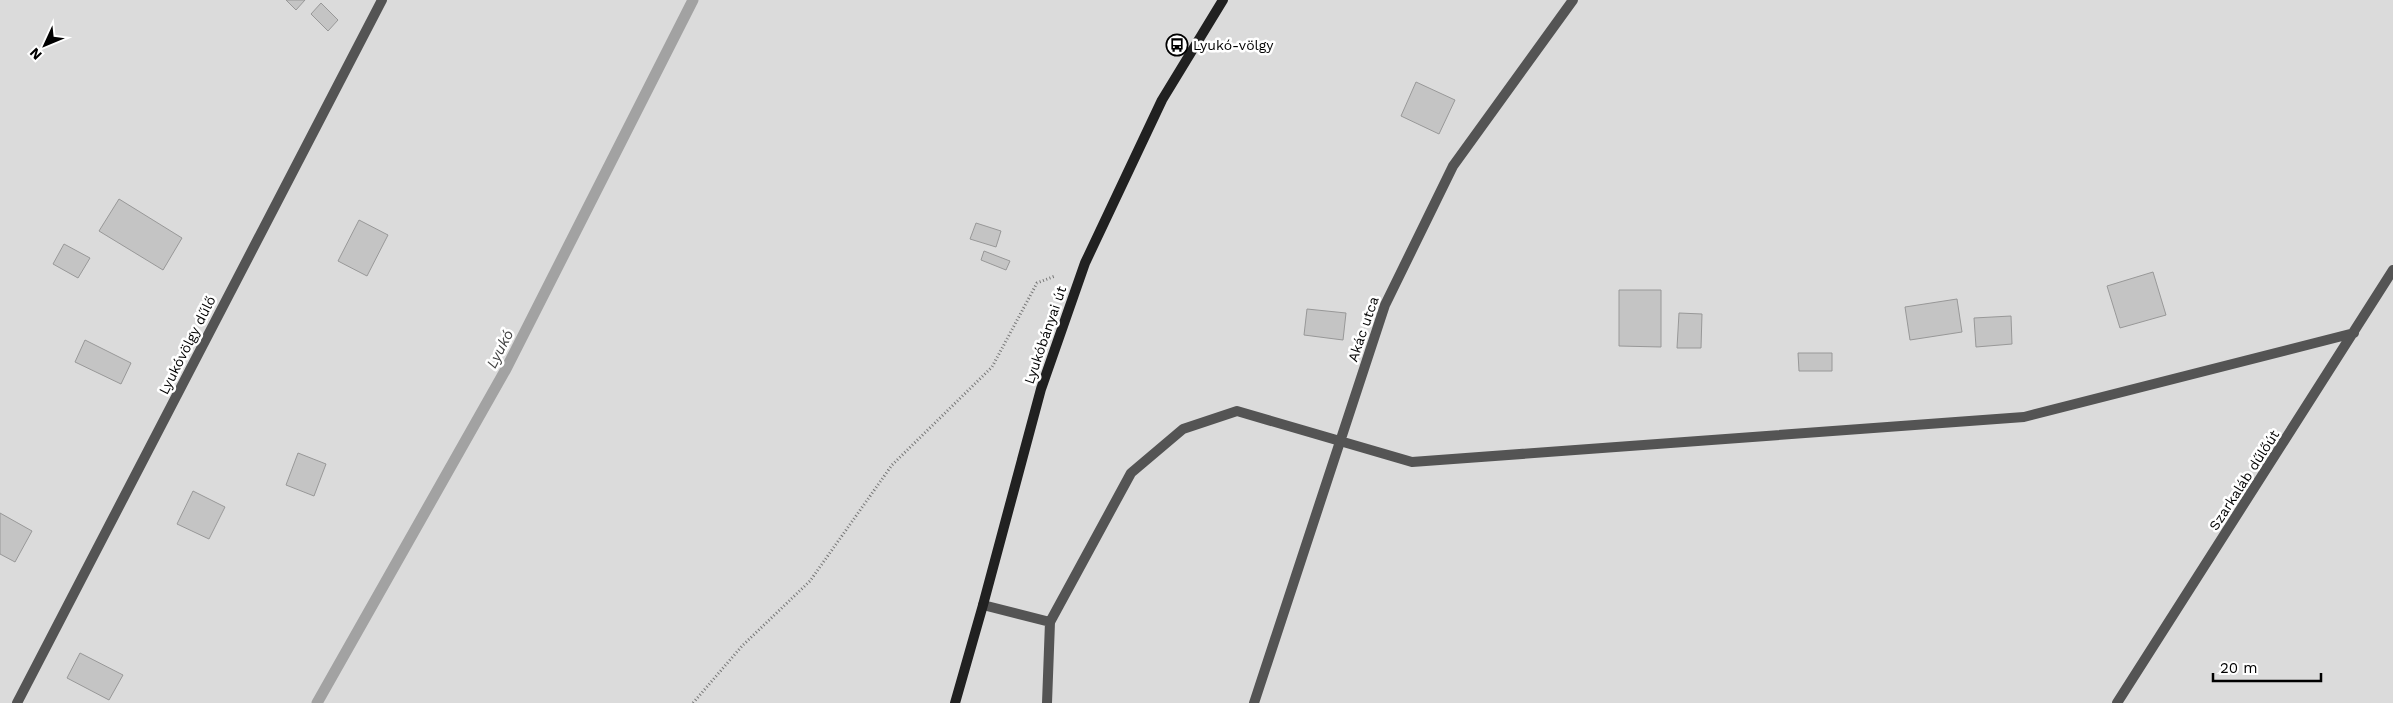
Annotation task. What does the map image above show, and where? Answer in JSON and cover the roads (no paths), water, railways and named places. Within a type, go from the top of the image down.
[{"type":"main road","name":"Lyukóbányai út","points":[[955,703],[1041,389],[1086,263],[1162,100],[1223,0]]},
{"type":"street","name":"Lyukóvölgy dűlő","points":[[16,703],[382,0]]},
{"type":"street","name":"Akác utca","points":[[1254,703],[1385,305],[1453,166],[1573,0]]},
{"type":"street","name":"Szarkaláb dűlőút","points":[[2117,703],[2393,270]]},
{"type":"street","points":[[1047,703],[1050,622],[1132,473],[1182,430],[1238,411],[1412,462],[2024,417],[2354,333]]},
{"type":"street","points":[[983,605],[1050,622]]},
{"type":"waterway","name":"Lyukó","points":[[317,703],[506,369],[693,0]]},
{"type":"place","name":"Lyukó-völgy","points":[[1177,45]]}]
